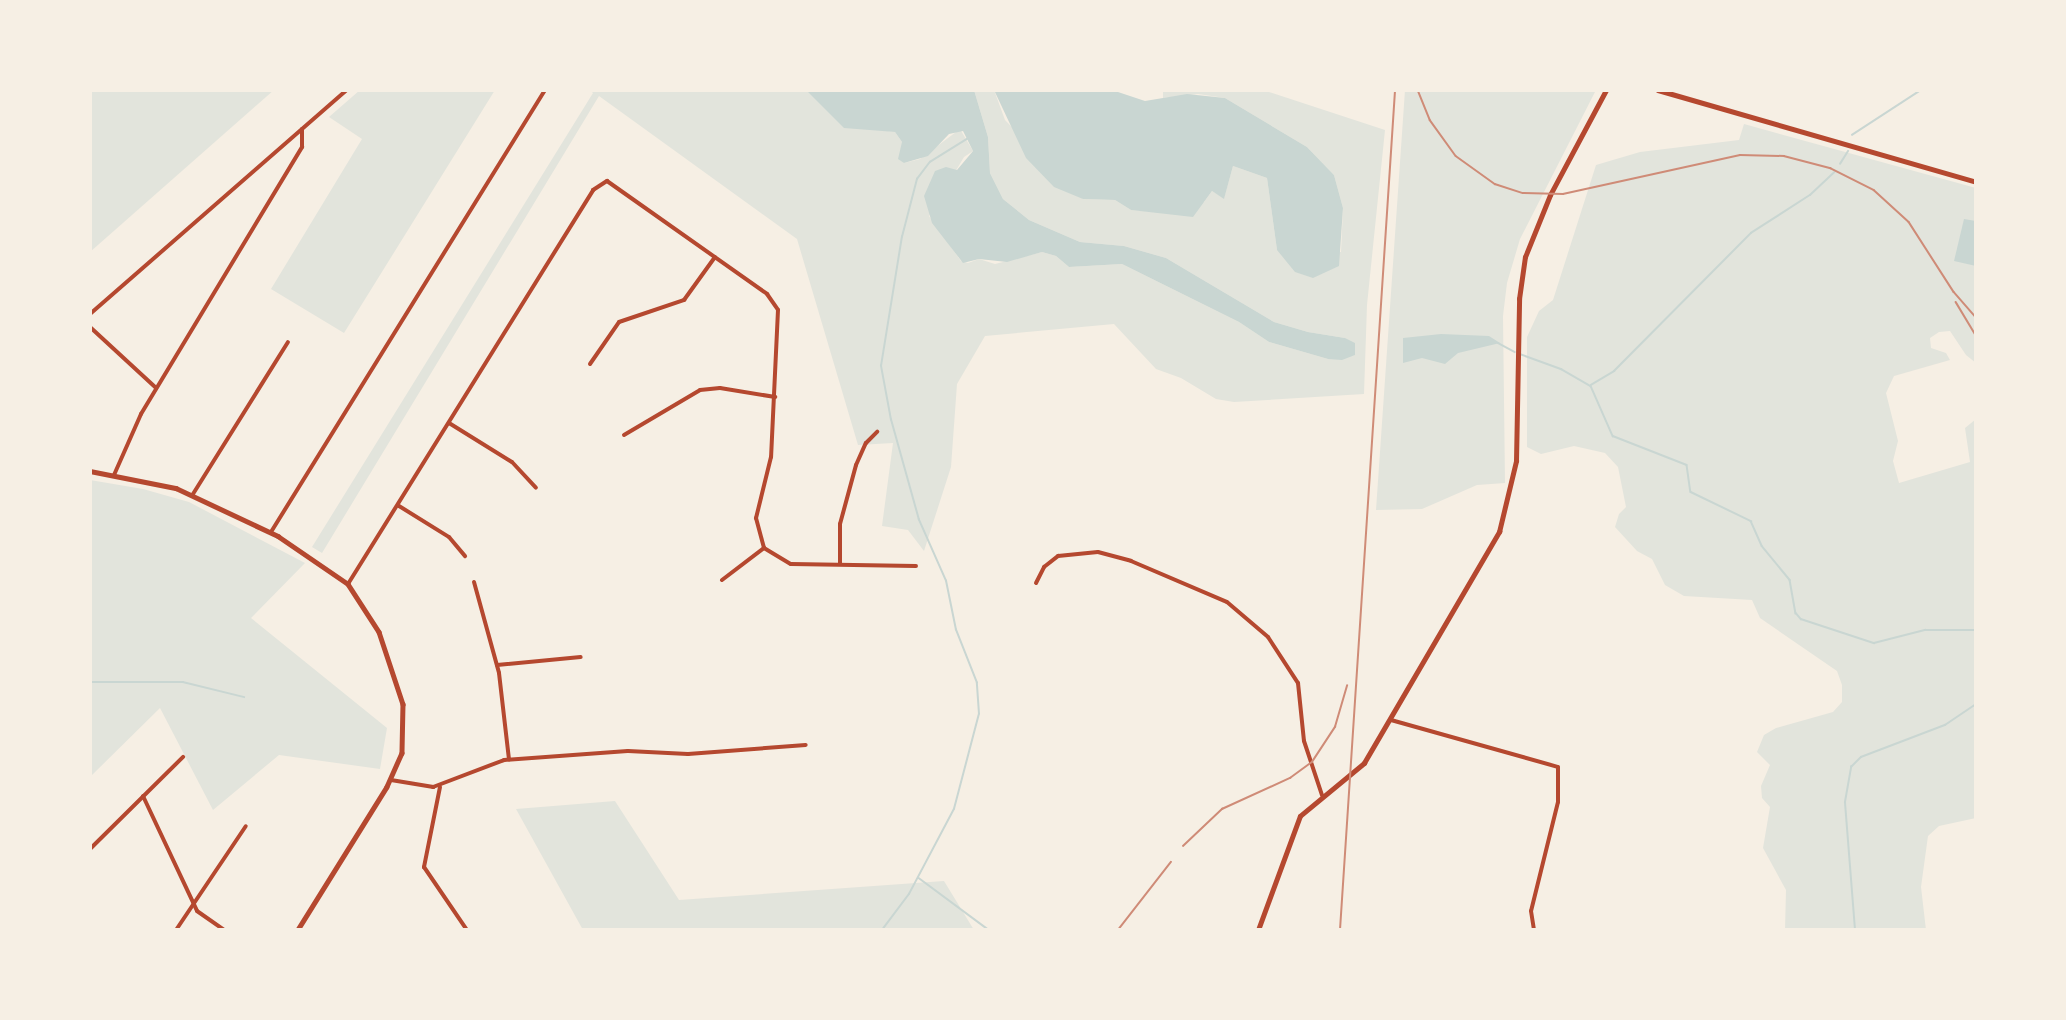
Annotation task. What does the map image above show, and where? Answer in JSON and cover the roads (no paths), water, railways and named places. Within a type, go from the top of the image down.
[{"type":"street","points":[[90,314],[346,90]]},
{"type":"street","points":[[271,532],[545,90]]},
{"type":"street","points":[[1258,930],[1291,832],[1300,816],[1322,795],[1364,763],[1499,531],[1515,469],[1520,285],[1531,238],[1606,90]]},
{"type":"street","points":[[1659,90],[1976,182]]},
{"type":"street","points":[[114,475],[156,388],[293,164],[303,144],[302,129]]},
{"type":"street","points":[[348,584],[602,181],[611,182],[715,257],[776,305],[780,325],[771,457],[756,518],[764,548],[791,564],[916,566]]},
{"type":"street","points":[[590,364],[619,322],[684,300],[715,257]]},
{"type":"street","points":[[90,327],[156,388]]},
{"type":"street","points":[[193,494],[288,342]]},
{"type":"street","points":[[624,435],[700,390],[720,388],[776,397]]},
{"type":"street","points":[[449,423],[512,462],[536,488]]},
{"type":"street","points":[[840,563],[840,524],[856,465],[866,443],[877,432]]},
{"type":"street","points":[[90,471],[193,494],[271,532],[348,584],[380,632],[403,704],[404,738],[391,780],[298,930]]},
{"type":"street","points":[[399,506],[449,537],[465,556]]},
{"type":"street","points":[[722,580],[764,548]]},
{"type":"street","points":[[1036,584],[1044,567],[1058,556],[1098,552],[1125,559],[1227,602],[1268,637],[1298,683],[1304,741],[1322,795]]},
{"type":"street","points":[[474,582],[497,665],[509,759]]},
{"type":"street","points":[[497,665],[581,657]]},
{"type":"street","points":[[1391,720],[1558,767],[1558,802],[1531,911],[1534,930]]},
{"type":"street","points":[[391,780],[440,787],[481,766],[509,759],[628,751],[688,754],[806,745]]},
{"type":"street","points":[[90,849],[183,757]]},
{"type":"street","points":[[440,787],[424,867],[467,930]]},
{"type":"street","points":[[143,796],[198,913],[224,930]]},
{"type":"street","points":[[176,930],[246,826]]},
{"type":"waterway","points":[[1852,135],[1921,90]]},
{"type":"waterway","points":[[882,930],[909,894],[954,809],[979,714],[977,683],[956,630],[946,581],[919,520],[891,420],[881,366],[902,237],[917,179],[930,162],[967,139]]},
{"type":"waterway","points":[[1840,164],[1848,151]]},
{"type":"waterway","points":[[1591,385],[1614,371],[1751,233],[1810,195],[1834,173]]},
{"type":"waterway","points":[[1498,343],[1515,352]]},
{"type":"waterway","points":[[1520,354],[1561,369],[1591,386],[1613,436],[1687,465],[1691,492],[1751,521],[1762,546],[1790,580],[1796,613],[1801,619],[1874,643],[1925,630],[1976,630]]},
{"type":"waterway","points":[[90,682],[183,682],[244,697]]},
{"type":"waterway","points":[[1855,930],[1845,802],[1851,767],[1861,757],[1945,725],[1976,704]]},
{"type":"waterway","points":[[919,878],[989,930]]},
{"type":"railway","points":[[1340,930],[1395,90]]},
{"type":"railway","points":[[1418,90],[1430,120],[1456,156],[1495,184],[1523,193],[1563,194],[1740,155],[1784,156],[1830,168],[1874,190],[1909,222],[1954,292],[1976,317]]},
{"type":"railway","points":[[1956,302],[1976,335]]},
{"type":"railway","points":[[1183,846],[1222,809],[1290,778],[1312,762],[1335,727],[1347,686]]},
{"type":"railway","points":[[1118,930],[1171,862]]}]
